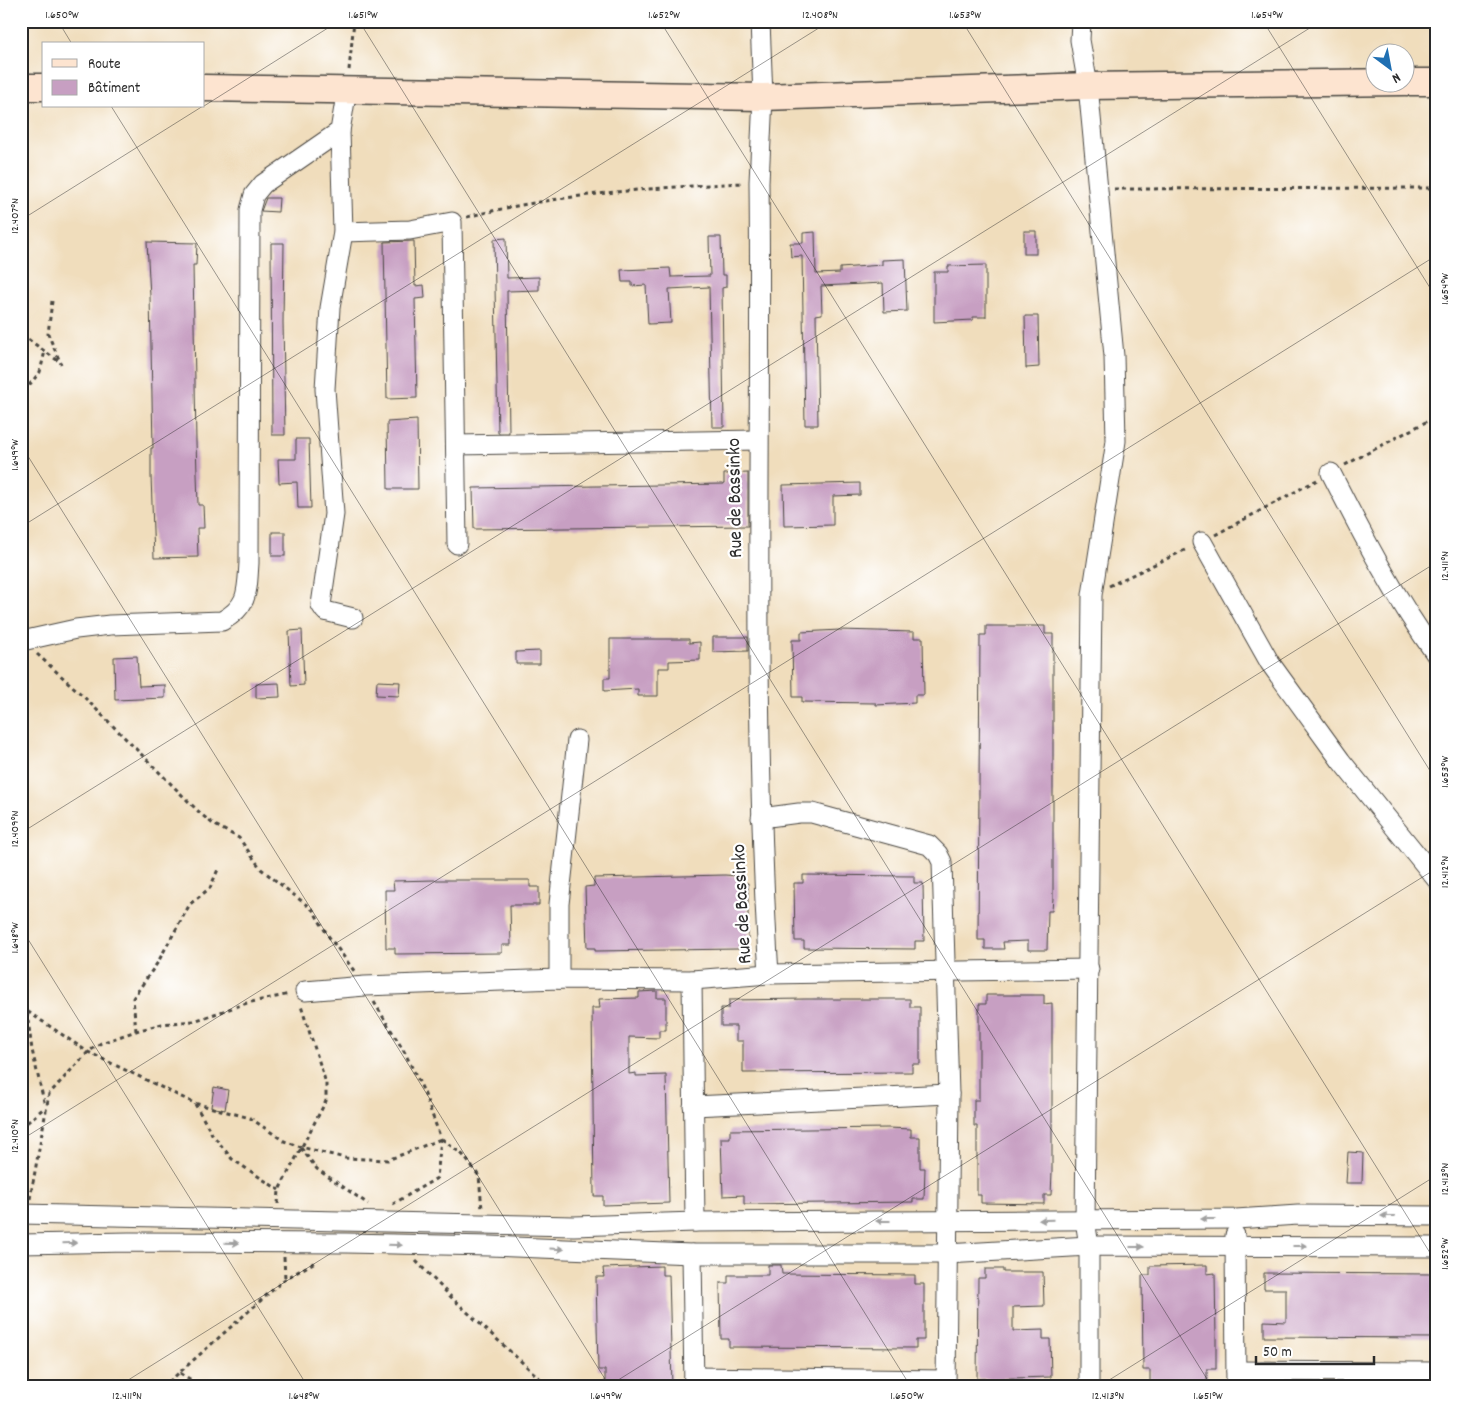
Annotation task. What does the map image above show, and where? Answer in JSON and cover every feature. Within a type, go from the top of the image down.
[{"type":"street","name":"Rue de Bassinko","points":[[760,21],[763,97],[759,182],[758,440],[760,562],[758,729],[768,974]]},
{"type":"street","points":[[1081,21],[1080,40],[1088,86],[1096,188],[1114,356],[1116,441],[1092,595],[1085,1220],[1088,1246],[1089,1387]]},
{"type":"street","points":[[205,88],[763,97],[1088,86],[1366,82]]},
{"type":"street","points":[[1416,82],[1437,82]]},
{"type":"street","points":[[21,87],[42,87]]},
{"type":"street","points":[[346,89],[340,130],[342,232],[330,308],[325,389],[334,514],[321,605],[325,611],[353,618]]},
{"type":"street","points":[[22,641],[76,629],[110,625],[222,621],[234,614],[242,605],[247,594],[249,563],[250,210],[254,195],[263,184],[340,130]]},
{"type":"street","points":[[342,232],[410,230],[452,222],[456,544]]},
{"type":"street","points":[[456,445],[758,440]]},
{"type":"street","points":[[1331,473],[1366,542],[1409,618],[1437,656]]},
{"type":"street","points":[[1202,542],[1270,663],[1341,761],[1437,880]]},
{"type":"street","points":[[559,979],[559,904],[577,740]]},
{"type":"street","points":[[692,1254],[694,1382],[945,1383],[949,1094],[942,862],[938,854],[929,846],[812,813],[800,812],[761,818]]},
{"type":"street","points":[[301,992],[365,986],[559,979],[692,980],[768,974],[1089,969]]},
{"type":"street","points":[[692,980],[695,1222]]},
{"type":"street","points":[[693,1106],[949,1094]]},
{"type":"street","points":[[24,1214],[278,1219],[383,1216],[574,1226],[695,1222],[1236,1219],[1298,1215],[1437,1216]]},
{"type":"street","points":[[1236,1219],[1236,1379],[1437,1372]]},
{"type":"street","points":[[21,1244],[129,1242],[346,1243],[490,1246],[692,1254],[946,1254],[1088,1246],[1437,1247]]},
{"type":"path","points":[[346,89],[354,21]]},
{"type":"path","points":[[452,222],[515,205],[659,188],[759,182]]},
{"type":"path","points":[[1096,188],[1437,188]]},
{"type":"path","points":[[21,338],[25,337],[62,364],[48,334],[52,301]]},
{"type":"path","points":[[21,399],[25,390],[40,372],[45,351]]},
{"type":"path","points":[[1092,595],[1202,542],[1437,416]]},
{"type":"path","points":[[22,641],[80,693],[202,815],[243,841],[261,869],[313,910],[327,934],[365,986],[405,1053],[424,1092],[441,1139],[437,1178],[383,1216],[317,1168],[300,1147]]},
{"type":"path","points":[[136,1031],[134,998],[158,962],[190,904],[210,888],[219,867]]},
{"type":"path","points":[[24,1214],[42,1144],[45,1107],[49,1094],[88,1052],[101,1043],[136,1031],[162,1024],[194,1021],[247,1003],[301,992],[326,1083],[326,1101],[278,1190],[278,1219]]},
{"type":"path","points":[[21,1007],[88,1052],[194,1104],[250,1118],[284,1141],[300,1147],[345,1158],[388,1160],[441,1139]]},
{"type":"path","points":[[27,1011],[32,1050],[45,1107]]},
{"type":"path","points":[[194,1104],[212,1134],[232,1159],[278,1190]]},
{"type":"path","points":[[21,1128],[45,1107]]},
{"type":"path","points":[[441,1139],[463,1154],[480,1176],[483,1222]]},
{"type":"path","points":[[163,1387],[285,1279],[346,1243]]},
{"type":"path","points":[[283,1244],[285,1279]]},
{"type":"path","points":[[398,1245],[549,1387]]},
{"type":"path","points":[[180,1373],[203,1387]]},
{"type":"building","points":[[266,198],[279,198],[278,212],[261,211]]},
{"type":"building","points":[[1024,231],[1036,231],[1036,254],[1024,254]]},
{"type":"building","points":[[815,232],[816,274],[840,273],[840,268],[882,265],[882,260],[905,259],[907,311],[884,312],[883,283],[821,286],[822,314],[816,315],[818,425],[805,425],[802,256],[791,257],[790,243],[803,243],[803,233]]},
{"type":"building","points":[[709,237],[721,237],[722,275],[726,275],[726,287],[722,288],[724,427],[712,427],[709,287],[669,289],[671,323],[648,324],[646,285],[632,286],[632,282],[622,282],[621,270],[670,268],[671,277],[710,276]]},
{"type":"building","points":[[506,238],[507,278],[539,277],[539,290],[507,291],[509,433],[498,433],[494,239]]},
{"type":"building","points":[[414,241],[415,286],[424,285],[425,298],[415,299],[417,398],[387,399],[384,242]]},
{"type":"building","points":[[147,242],[197,243],[196,265],[193,265],[196,442],[198,505],[203,505],[204,528],[197,528],[198,557],[154,558],[151,476],[151,448],[153,448],[150,296]]},
{"type":"building","points":[[271,243],[284,243],[285,435],[272,435]]},
{"type":"building","points":[[986,265],[986,317],[973,317],[973,320],[934,322],[934,272],[948,272],[948,266]]},
{"type":"building","points":[[1025,316],[1038,316],[1039,367],[1026,368]]},
{"type":"building","points":[[417,420],[418,489],[388,489],[387,422]]},
{"type":"building","points":[[296,439],[309,439],[311,508],[298,508],[297,482],[279,483],[278,459],[296,459]]},
{"type":"building","points":[[748,473],[748,526],[474,529],[473,488],[724,484],[724,474]]},
{"type":"building","points":[[860,483],[860,495],[833,496],[833,525],[784,526],[783,485]]},
{"type":"building","points":[[272,532],[285,532],[285,556],[272,556]]},
{"type":"building","points":[[986,626],[1045,626],[1045,634],[1053,634],[1053,898],[1052,911],[1048,911],[1047,950],[1028,950],[1028,941],[1003,942],[1004,949],[985,949],[985,940],[978,940],[980,635],[986,635]]},
{"type":"building","points":[[302,630],[304,685],[291,686],[289,631]]},
{"type":"building","points":[[840,630],[914,632],[914,638],[923,638],[924,695],[915,695],[915,703],[876,705],[876,703],[802,702],[802,697],[793,697],[792,640],[801,640],[801,632]]},
{"type":"building","points":[[713,637],[748,637],[748,651],[713,652]]},
{"type":"building","points":[[610,639],[689,639],[689,643],[700,642],[700,660],[669,661],[669,668],[658,668],[658,696],[638,696],[638,689],[604,691],[604,678],[610,678]]},
{"type":"building","points":[[540,651],[540,664],[516,664],[516,652]]},
{"type":"building","points":[[137,656],[139,686],[165,685],[165,698],[115,700],[114,657]]},
{"type":"building","points":[[377,681],[400,682],[399,696],[376,695]]},
{"type":"building","points":[[279,683],[280,697],[256,698],[256,684]]},
{"type":"building","points":[[803,875],[914,876],[914,883],[923,883],[924,941],[915,941],[915,949],[804,948],[804,941],[795,941],[794,883],[803,883]]},
{"type":"building","points":[[739,876],[739,883],[748,883],[748,941],[739,942],[739,949],[595,951],[595,948],[587,948],[585,887],[594,886],[594,878]]},
{"type":"building","points":[[530,880],[530,887],[539,887],[539,905],[510,905],[511,945],[502,945],[502,953],[395,954],[395,948],[386,948],[385,890],[394,890],[393,881]]},
{"type":"building","points":[[657,991],[657,998],[666,998],[666,1030],[659,1030],[659,1038],[629,1037],[629,1074],[636,1073],[636,1076],[666,1075],[669,1203],[603,1205],[603,1196],[594,1196],[592,1008],[600,1008],[599,999],[639,998],[639,992]]},
{"type":"building","points":[[986,995],[1044,995],[1044,1004],[1052,1003],[1052,1172],[1051,1195],[1044,1195],[1044,1204],[981,1203],[981,1195],[977,1195],[977,1126],[974,1126],[974,1100],[979,1100],[979,1004],[986,1004]]},
{"type":"building","points":[[910,999],[910,1007],[920,1007],[920,1064],[912,1064],[912,1072],[743,1073],[743,1041],[736,1041],[736,1026],[721,1026],[721,1008],[729,1008],[729,1000]]},
{"type":"building","points":[[214,1087],[228,1090],[225,1110],[211,1107]]},
{"type":"building","points":[[911,1129],[911,1137],[920,1137],[920,1168],[925,1168],[924,1199],[913,1199],[913,1202],[744,1204],[744,1195],[723,1196],[721,1138],[730,1138],[730,1130]]},
{"type":"building","points":[[1348,1152],[1363,1153],[1362,1183],[1346,1183]]},
{"type":"building","points":[[768,1265],[781,1265],[782,1274],[915,1275],[915,1284],[924,1284],[924,1340],[916,1340],[916,1348],[729,1347],[729,1339],[721,1339],[720,1283],[728,1283],[728,1275],[768,1275]]},
{"type":"building","points":[[1207,1265],[1207,1274],[1215,1273],[1216,1369],[1207,1369],[1207,1387],[1150,1387],[1150,1370],[1143,1370],[1142,1275],[1150,1275],[1150,1266]]},
{"type":"building","points":[[662,1266],[662,1275],[669,1275],[672,1387],[605,1387],[605,1370],[598,1370],[596,1277],[604,1277],[603,1268]]},
{"type":"building","points":[[985,1269],[1003,1269],[1003,1272],[1043,1272],[1044,1306],[1013,1307],[1013,1331],[1043,1330],[1043,1339],[1050,1339],[1051,1377],[977,1379],[978,1278],[985,1278]]},
{"type":"building","points":[[1264,1273],[1437,1274],[1433,1322],[1437,1322],[1437,1338],[1264,1337],[1264,1321],[1286,1322],[1286,1289],[1264,1289]]}]
